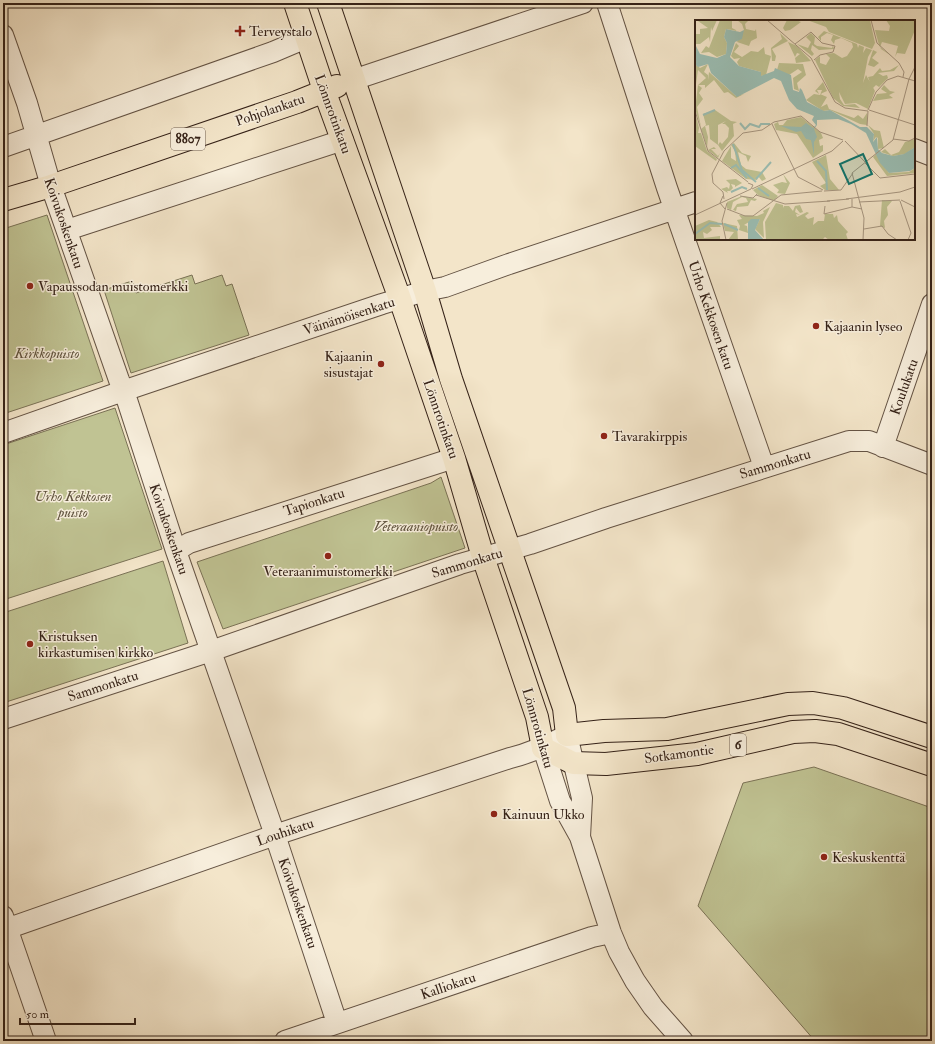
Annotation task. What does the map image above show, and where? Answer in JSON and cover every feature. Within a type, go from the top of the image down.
[{"type":"main road","name":"Lönnrotinkatu","points":[[295,3],[324,90],[400,299],[454,458],[482,557],[537,717],[543,748]]},
{"type":"main road","name":"Lönnrotinkatu","points":[[328,3],[425,291],[451,379],[564,708],[567,735]]},
{"type":"main road","name":"Pohjolankatu","points":[[3,200],[51,186],[297,102],[324,90],[353,80]]},
{"type":"main road","name":"Sotkamontie","points":[[567,735],[667,728],[788,704],[812,703],[843,708],[932,737]]},
{"type":"main road","name":"Sotkamontie","points":[[543,748],[573,763],[606,764],[697,754],[793,732],[815,731],[838,734],[932,765]]},
{"type":"street","name":"Pohjolankatu","points":[[353,80],[583,3]]},
{"type":"street","name":"Urho Kekkosen katu","points":[[607,3],[674,209],[764,468]]},
{"type":"street","name":"Koivukoskenkatu","points":[[3,35],[27,103],[51,186],[275,835],[337,1023]]},
{"type":"street","points":[[3,147],[36,134],[273,52],[306,38]]},
{"type":"street","points":[[67,230],[343,140]]},
{"type":"street","points":[[915,149],[932,156]]},
{"type":"street","name":"Väinämöisenkatu","points":[[3,433],[123,391],[400,299],[425,291],[445,287],[509,264],[695,202]]},
{"type":"street","name":"Koulukatu","points":[[883,447],[932,304]]},
{"type":"street","name":"Sammonkatu","points":[[3,719],[211,651],[460,564],[509,550],[592,522],[849,441],[869,441],[932,465]]},
{"type":"street","name":"Tapionkatu","points":[[176,551],[189,543],[454,458]]},
{"type":"street","name":"Louhikatu","points":[[4,925],[543,748],[567,735]]},
{"type":"street","name":"Lönnrotinkatu","points":[[567,735],[582,798],[580,837]]},
{"type":"street","name":"Lönnrotinkatu","points":[[543,748],[560,801],[580,837],[611,933],[636,981],[653,1007],[683,1041]]},
{"type":"street","points":[[4,925],[46,1041]]},
{"type":"street","name":"Kalliokatu","points":[[285,1041],[592,937],[611,933]]},
{"type":"green space","name":"Kirkkopuisto","points":[[47,215],[103,381],[3,414],[3,229]]},
{"type":"green space","points":[[192,275],[195,284],[222,275],[226,286],[232,284],[249,335],[131,373],[104,290],[132,281],[136,293]]},
{"type":"green space","name":"Urho Kekkosen puisto","points":[[115,408],[162,549],[3,600],[3,445]]},
{"type":"green space","name":"Veteraaniopuisto","points":[[441,477],[465,548],[223,629],[197,562],[431,483]]},
{"type":"green space","points":[[163,561],[188,643],[3,703],[3,613]]},
{"type":"green space","name":"Keskuskenttä","points":[[814,767],[932,808],[932,1041],[815,1041],[698,906],[743,783]]},
{"type":"place","name":"Terveystalo","points":[[240,31]]},
{"type":"place","name":"Vapaussodan muistomerkki","points":[[30,286]]},
{"type":"place","name":"Kajaanin lyseo","points":[[816,326]]},
{"type":"place","name":"Kajaanin sisustajat","points":[[381,364]]},
{"type":"place","name":"Tavarakirppis","points":[[604,436]]},
{"type":"place","name":"Veteraanimuistomerkki","points":[[328,556]]},
{"type":"place","name":"Kristuksen kirkastumisen kirkko","points":[[30,644]]},
{"type":"place","name":"Kainuun Ukko","points":[[494,814]]},
{"type":"place","name":"Keskuskenttä","points":[[824,857]]}]
